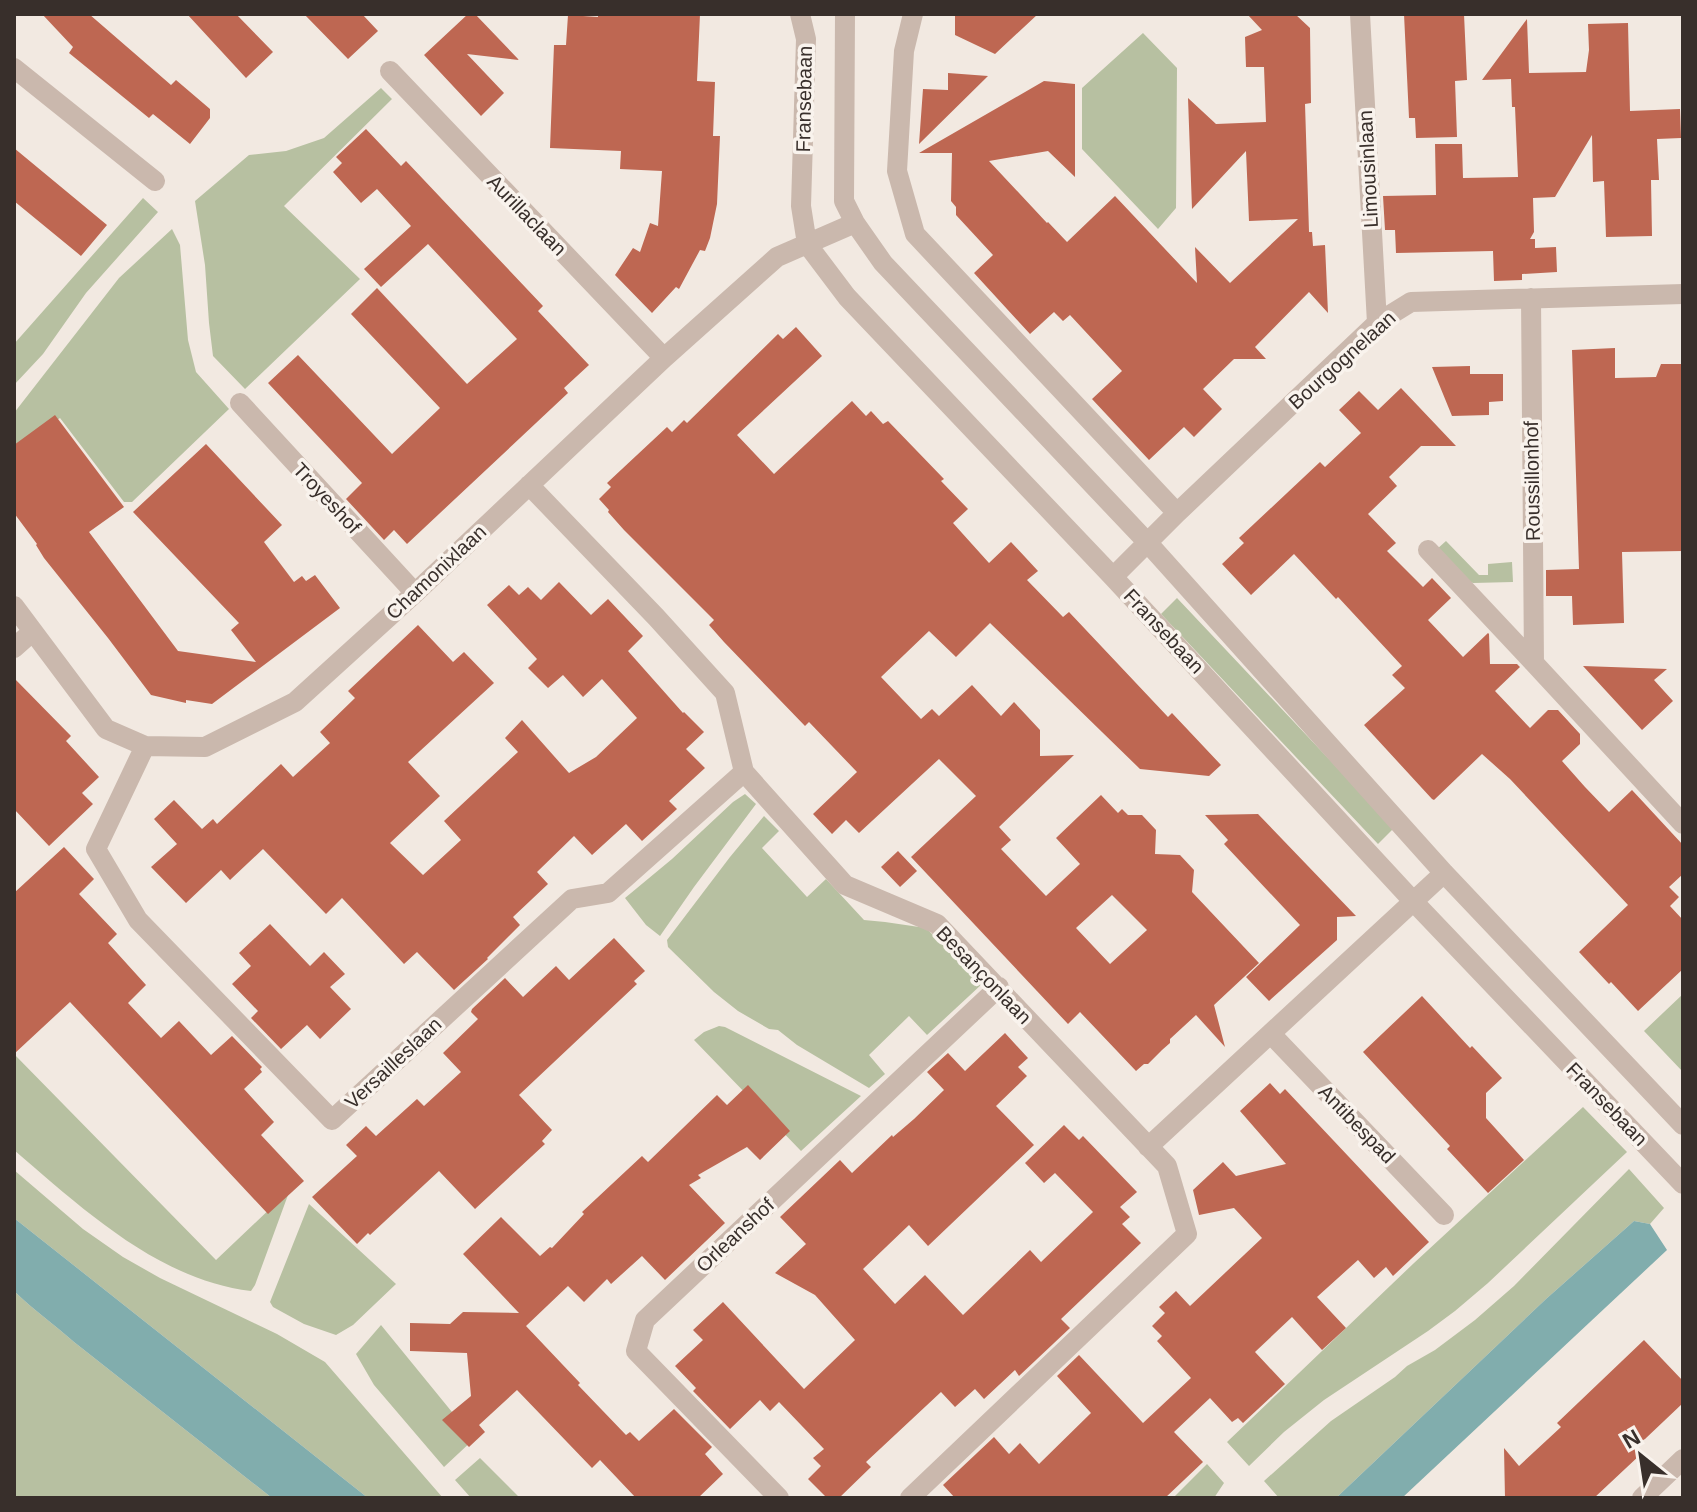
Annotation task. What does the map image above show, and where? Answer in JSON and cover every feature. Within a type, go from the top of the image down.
[{"type":"street","name":"Fransebaan","points":[[800,14],[806,39],[801,206],[807,244],[847,297],[1683,1184]]},
{"type":"street","name":"Fransebaan","points":[[845,14],[844,201],[855,223],[883,263],[1147,542],[1444,873],[1683,1125]]},
{"type":"street","points":[[913,14],[904,51],[897,171],[915,234],[1177,513]]},
{"type":"street","name":"Limousinlaan","points":[[1360,14],[1377,323]]},
{"type":"street","points":[[14,68],[155,181]]},
{"type":"street","name":"Aurillaclaan","points":[[390,71],[664,358]]},
{"type":"street","name":"Chamonixlaan","points":[[14,606],[106,729],[145,746],[205,747],[295,702],[664,358],[777,257],[855,223]]},
{"type":"street","name":"Bourgognelaan","points":[[1113,577],[1377,323],[1411,302],[1683,294]]},
{"type":"street","name":"Roussillonhof","points":[[1531,298],[1534,663]]},
{"type":"street","name":"Troyeshof","points":[[240,403],[415,593]]},
{"type":"street","name":"Besançonlaan","points":[[529,485],[725,693],[744,772],[845,885],[937,924],[1148,1147]]},
{"type":"street","points":[[1428,550],[1683,824]]},
{"type":"street","points":[[14,648],[32,632]]},
{"type":"street","name":"Versailleslaan","points":[[145,746],[96,849],[138,920],[332,1120],[572,899],[608,893],[744,772]]},
{"type":"street","points":[[910,1498],[1187,1234],[1167,1166],[1148,1147],[1444,873]]},
{"type":"street","name":"Orleanshof","points":[[779,1498],[636,1351],[645,1320],[999,987]]},
{"type":"street","name":"Antibespad","points":[[1271,1034],[1444,1215]]},
{"type":"street","points":[[1642,1498],[1683,1459]]},
{"type":"green space","points":[[1143,33],[1177,68],[1176,208],[1158,229],[1082,149],[1082,88]]},
{"type":"green space","points":[[381,88],[392,99],[284,206],[360,279],[245,389],[213,356],[205,265],[195,201],[249,155],[286,151],[324,138]]},
{"type":"green space","points":[[143,198],[158,212],[86,293],[43,354],[14,385],[14,344]]},
{"type":"green space","points":[[172,229],[180,245],[188,340],[196,372],[229,409],[132,502],[124,502],[60,418],[14,447],[14,413],[119,278]]},
{"type":"green space","points":[[1446,541],[1479,575],[1488,575],[1488,564],[1512,562],[1513,582],[1473,583],[1464,579],[1436,550]]},
{"type":"green space","points":[[1177,598],[1394,828],[1378,844],[1161,614]]},
{"type":"green space","points":[[745,794],[756,804],[660,936],[646,925],[625,898]]},
{"type":"green space","points":[[764,816],[779,831],[762,848],[807,897],[826,879],[864,920],[926,928],[982,984],[927,1035],[909,1016],[869,1055],[885,1074],[869,1088],[797,1045],[778,1030],[769,1029],[738,1011],[668,947],[667,940]]},
{"type":"green space","points":[[1683,994],[1683,1072],[1644,1031]]},
{"type":"green space","points":[[719,1026],[861,1096],[801,1151],[694,1040]]},
{"type":"green space","points":[[14,1054],[216,1260],[288,1195],[251,1291],[217,1284],[153,1257],[94,1217],[14,1150]]},
{"type":"green space","points":[[1583,1107],[1627,1152],[1455,1311],[1324,1400],[1284,1432],[1249,1466],[1227,1442]]},
{"type":"green space","points":[[1629,1169],[1664,1208],[1650,1224],[1634,1221],[1546,1299],[1336,1498],[1279,1498],[1264,1481],[1331,1421],[1475,1320],[1514,1286]]},
{"type":"green space","points":[[14,1170],[83,1229],[123,1257],[277,1334],[325,1362],[443,1498],[368,1498],[14,1218]]},
{"type":"green space","points":[[309,1204],[396,1284],[353,1325],[336,1335],[304,1324],[273,1307],[270,1302]]},
{"type":"green space","points":[[14,1291],[74,1342],[272,1498],[14,1498]]},
{"type":"green space","points":[[381,1325],[474,1439],[444,1467],[374,1385],[356,1354]]},
{"type":"green space","points":[[480,1458],[520,1498],[471,1498],[455,1480]]},
{"type":"green space","points":[[1207,1464],[1224,1483],[1214,1498],[1173,1498]]},
{"type":"water","points":[[14,1218],[368,1498],[272,1498],[74,1342],[14,1291]]},
{"type":"water","points":[[1634,1221],[1650,1224],[1667,1250],[1402,1498],[1336,1498],[1546,1299]]},
{"type":"building","points":[[42,14],[89,14],[171,85],[176,80],[210,109],[210,118],[190,144],[153,114],[149,118],[69,53],[73,47]]},
{"type":"building","points":[[187,14],[236,14],[273,52],[246,78]]},
{"type":"building","points":[[304,14],[362,14],[378,31],[348,59]]},
{"type":"building","points":[[468,14],[475,14],[519,60],[467,54],[504,93],[481,116],[424,55]]},
{"type":"building","points":[[598,14],[700,14],[697,81],[715,82],[713,136],[720,136],[717,204],[710,238],[705,251],[700,250],[679,289],[676,287],[652,313],[615,275],[633,248],[640,252],[650,223],[658,226],[662,171],[620,169],[621,151],[550,148],[554,45],[566,45],[568,15],[598,17]]},
{"type":"building","points":[[955,14],[1038,14],[995,54],[955,35]]},
{"type":"building","points":[[1247,14],[1295,14],[1310,28],[1311,103],[1305,104],[1309,232],[1312,232],[1313,246],[1325,245],[1328,313],[1309,292],[1255,347],[1266,359],[1234,359],[1203,389],[1222,409],[1194,437],[1184,427],[1149,460],[1092,399],[1122,371],[1070,315],[1063,321],[1054,312],[1030,334],[974,273],[993,255],[956,215],[956,207],[951,201],[952,153],[919,153],[1044,81],[1075,84],[1075,177],[1048,151],[989,161],[1067,242],[1115,196],[1197,283],[1195,247],[1230,283],[1298,219],[1249,221],[1246,151],[1192,209],[1188,98],[1216,124],[1266,122],[1264,67],[1246,67],[1245,37],[1262,30]]},
{"type":"building","points":[[1404,14],[1464,14],[1467,80],[1455,81],[1457,137],[1416,138],[1415,118],[1409,118]]},
{"type":"building","points":[[1527,19],[1529,73],[1586,72],[1588,24],[1628,23],[1630,111],[1680,109],[1681,138],[1657,139],[1659,180],[1651,180],[1652,236],[1606,237],[1604,181],[1593,182],[1592,135],[1555,197],[1533,198],[1534,232],[1530,239],[1535,239],[1535,248],[1556,247],[1557,272],[1522,274],[1522,280],[1494,281],[1493,251],[1396,253],[1395,230],[1385,230],[1383,196],[1436,195],[1435,144],[1462,144],[1463,178],[1518,177],[1511,79],[1482,80]]},
{"type":"building","points":[[948,73],[988,76],[919,144],[923,89],[948,90]]},
{"type":"building","points":[[366,129],[401,166],[406,161],[543,306],[538,311],[589,365],[564,388],[568,393],[407,544],[394,530],[384,540],[346,499],[362,483],[268,383],[298,355],[392,454],[440,408],[351,314],[377,288],[467,384],[517,339],[428,244],[381,287],[364,269],[411,226],[377,189],[361,203],[333,172],[342,163],[336,157]]},
{"type":"building","points":[[14,148],[107,225],[81,256],[14,201]]},
{"type":"building","points":[[796,327],[822,356],[737,435],[774,474],[852,401],[866,416],[871,411],[883,424],[888,421],[944,479],[941,481],[968,509],[953,523],[989,563],[1011,542],[1038,571],[1027,580],[1063,617],[1069,612],[1168,717],[1172,713],[1221,765],[1209,776],[1140,769],[990,623],[956,657],[929,631],[881,677],[921,719],[932,709],[939,716],[972,685],[1001,716],[1014,702],[1040,730],[1040,756],[1074,755],[999,827],[1011,840],[1001,849],[1046,896],[1080,864],[1056,838],[1101,795],[1118,813],[1122,809],[1128,815],[1142,815],[1156,830],[1155,854],[1180,855],[1194,870],[1192,892],[1259,963],[1214,1005],[1225,1047],[1196,1015],[1148,1064],[1136,1071],[1080,1012],[1068,1024],[911,857],[976,796],[939,759],[859,833],[846,820],[832,834],[813,814],[857,772],[809,722],[805,726],[724,642],[709,625],[714,620],[624,530],[599,499],[611,487],[607,483],[667,427],[672,432],[684,420],[687,423],[778,334],[783,339]],"holes":[[[1112,895],[1147,930],[1110,964],[1076,928]]]},
{"type":"building","points":[[1615,348],[1615,378],[1656,377],[1661,364],[1683,364],[1683,551],[1622,552],[1624,623],[1573,625],[1572,596],[1546,596],[1546,570],[1579,569],[1572,350]]},
{"type":"building","points":[[1470,366],[1470,374],[1503,374],[1503,401],[1489,402],[1489,415],[1452,416],[1432,367]]},
{"type":"building","points":[[1401,388],[1456,446],[1421,446],[1389,477],[1397,486],[1368,514],[1396,543],[1387,551],[1423,587],[1432,578],[1451,598],[1428,620],[1463,657],[1488,633],[1490,664],[1517,664],[1520,667],[1495,691],[1530,728],[1548,710],[1558,710],[1580,734],[1580,744],[1562,761],[1585,787],[1609,812],[1632,790],[1683,845],[1683,874],[1669,887],[1679,897],[1670,906],[1683,920],[1683,969],[1638,1011],[1579,952],[1628,905],[1510,779],[1482,754],[1432,799],[1364,725],[1405,688],[1392,675],[1402,666],[1294,554],[1251,595],[1222,564],[1244,543],[1239,538],[1320,462],[1325,467],[1361,433],[1339,410],[1359,391],[1378,410]]},
{"type":"building","points":[[55,415],[124,507],[89,532],[178,651],[256,662],[231,630],[239,623],[133,512],[206,444],[282,525],[264,542],[294,582],[302,576],[306,581],[315,575],[340,608],[212,704],[186,700],[186,703],[151,695],[44,558],[14,513],[14,445]]},
{"type":"building","points":[[559,582],[591,615],[608,599],[643,636],[628,651],[704,732],[686,749],[705,768],[669,801],[677,809],[642,841],[626,824],[592,855],[574,836],[537,872],[548,884],[513,917],[520,925],[454,990],[417,952],[404,964],[342,898],[326,914],[263,849],[230,880],[221,870],[186,903],[151,867],[177,844],[154,819],[174,800],[202,829],[213,819],[217,824],[281,764],[293,777],[330,743],[320,732],[355,698],[348,691],[418,625],[453,662],[464,652],[494,683],[408,762],[440,796],[390,843],[423,875],[461,840],[444,821],[518,752],[505,738],[522,720],[569,773],[596,757],[637,718],[602,679],[583,697],[563,675],[548,688],[528,668],[537,659],[487,605],[509,585],[519,595],[528,587],[541,600]]},
{"type":"building","points":[[1583,666],[1667,669],[1654,680],[1673,701],[1642,730]]},
{"type":"building","points":[[14,678],[71,736],[66,741],[99,777],[82,793],[93,804],[49,846],[14,809]]},
{"type":"building","points":[[1258,814],[1356,916],[1337,917],[1337,940],[1269,1001],[1246,977],[1300,925],[1224,844],[1228,840],[1205,815]]},
{"type":"building","points":[[64,847],[94,879],[79,894],[117,934],[108,943],[146,985],[128,1003],[161,1038],[179,1021],[211,1055],[232,1036],[262,1067],[262,1072],[244,1089],[274,1122],[261,1135],[304,1181],[268,1214],[70,1002],[14,1054],[14,893]]},
{"type":"building","points":[[898,851],[917,871],[900,887],[881,867]]},
{"type":"building","points":[[270,924],[310,966],[324,952],[345,974],[330,987],[351,1009],[320,1039],[307,1025],[281,1049],[251,1018],[258,1011],[232,984],[251,966],[239,953]]},
{"type":"building","points":[[614,938],[645,971],[634,981],[637,984],[519,1095],[552,1130],[542,1141],[545,1144],[475,1209],[439,1171],[357,1244],[312,1197],[357,1156],[346,1145],[366,1126],[376,1136],[417,1099],[424,1106],[461,1072],[443,1053],[478,1019],[471,1012],[472,1009],[505,978],[523,997],[556,966],[569,980]]},
{"type":"building","points":[[1422,996],[1502,1078],[1486,1093],[1486,1118],[1524,1160],[1488,1193],[1447,1149],[1450,1146],[1363,1052]]},
{"type":"building","points":[[1005,1033],[1028,1058],[1018,1067],[1027,1076],[996,1106],[1034,1145],[928,1246],[909,1225],[863,1269],[895,1304],[925,1275],[963,1315],[1030,1250],[1041,1262],[1093,1212],[1055,1173],[1044,1183],[1025,1163],[1064,1125],[1079,1140],[1083,1136],[1137,1192],[1120,1207],[1130,1217],[1122,1224],[1141,1243],[1061,1319],[1070,1328],[1019,1376],[1015,1370],[984,1399],[975,1389],[955,1407],[941,1392],[866,1462],[871,1467],[839,1498],[827,1498],[808,1479],[821,1466],[813,1458],[824,1449],[779,1402],[770,1411],[760,1400],[730,1429],[693,1391],[696,1388],[675,1366],[703,1340],[693,1330],[723,1302],[804,1389],[855,1340],[815,1295],[775,1273],[806,1244],[780,1217],[840,1160],[852,1173],[944,1090],[927,1072],[948,1053],[965,1071]]},
{"type":"building","points":[[1270,1083],[1280,1094],[1285,1089],[1429,1242],[1393,1276],[1386,1267],[1374,1278],[1358,1260],[1317,1297],[1346,1328],[1322,1350],[1292,1317],[1255,1352],[1285,1384],[1243,1423],[1238,1418],[1232,1422],[1210,1398],[1174,1432],[1203,1462],[1165,1498],[955,1498],[943,1485],[994,1437],[1009,1454],[1020,1443],[1039,1464],[1091,1413],[1057,1376],[1079,1355],[1143,1423],[1191,1378],[1157,1341],[1162,1336],[1152,1326],[1165,1313],[1159,1307],[1176,1291],[1190,1306],[1262,1238],[1234,1208],[1199,1215],[1193,1190],[1223,1162],[1236,1176],[1286,1164],[1240,1111]]},
{"type":"building","points":[[748,1085],[790,1131],[760,1160],[747,1147],[698,1175],[701,1178],[689,1185],[725,1223],[665,1280],[642,1256],[611,1284],[607,1279],[584,1302],[568,1286],[526,1326],[626,1435],[630,1432],[639,1441],[674,1409],[712,1447],[705,1454],[723,1474],[698,1498],[636,1498],[600,1460],[592,1468],[517,1390],[479,1425],[485,1432],[469,1447],[442,1420],[471,1396],[467,1353],[410,1351],[410,1323],[450,1324],[463,1312],[519,1313],[463,1254],[501,1217],[540,1256],[552,1248],[584,1214],[582,1212],[642,1156],[648,1162],[717,1095],[727,1105]]},
{"type":"building","points":[[1644,1340],[1683,1381],[1683,1403],[1645,1439],[1633,1446],[1641,1454],[1594,1498],[1505,1498],[1504,1448],[1519,1466],[1561,1427],[1557,1423]]}]
